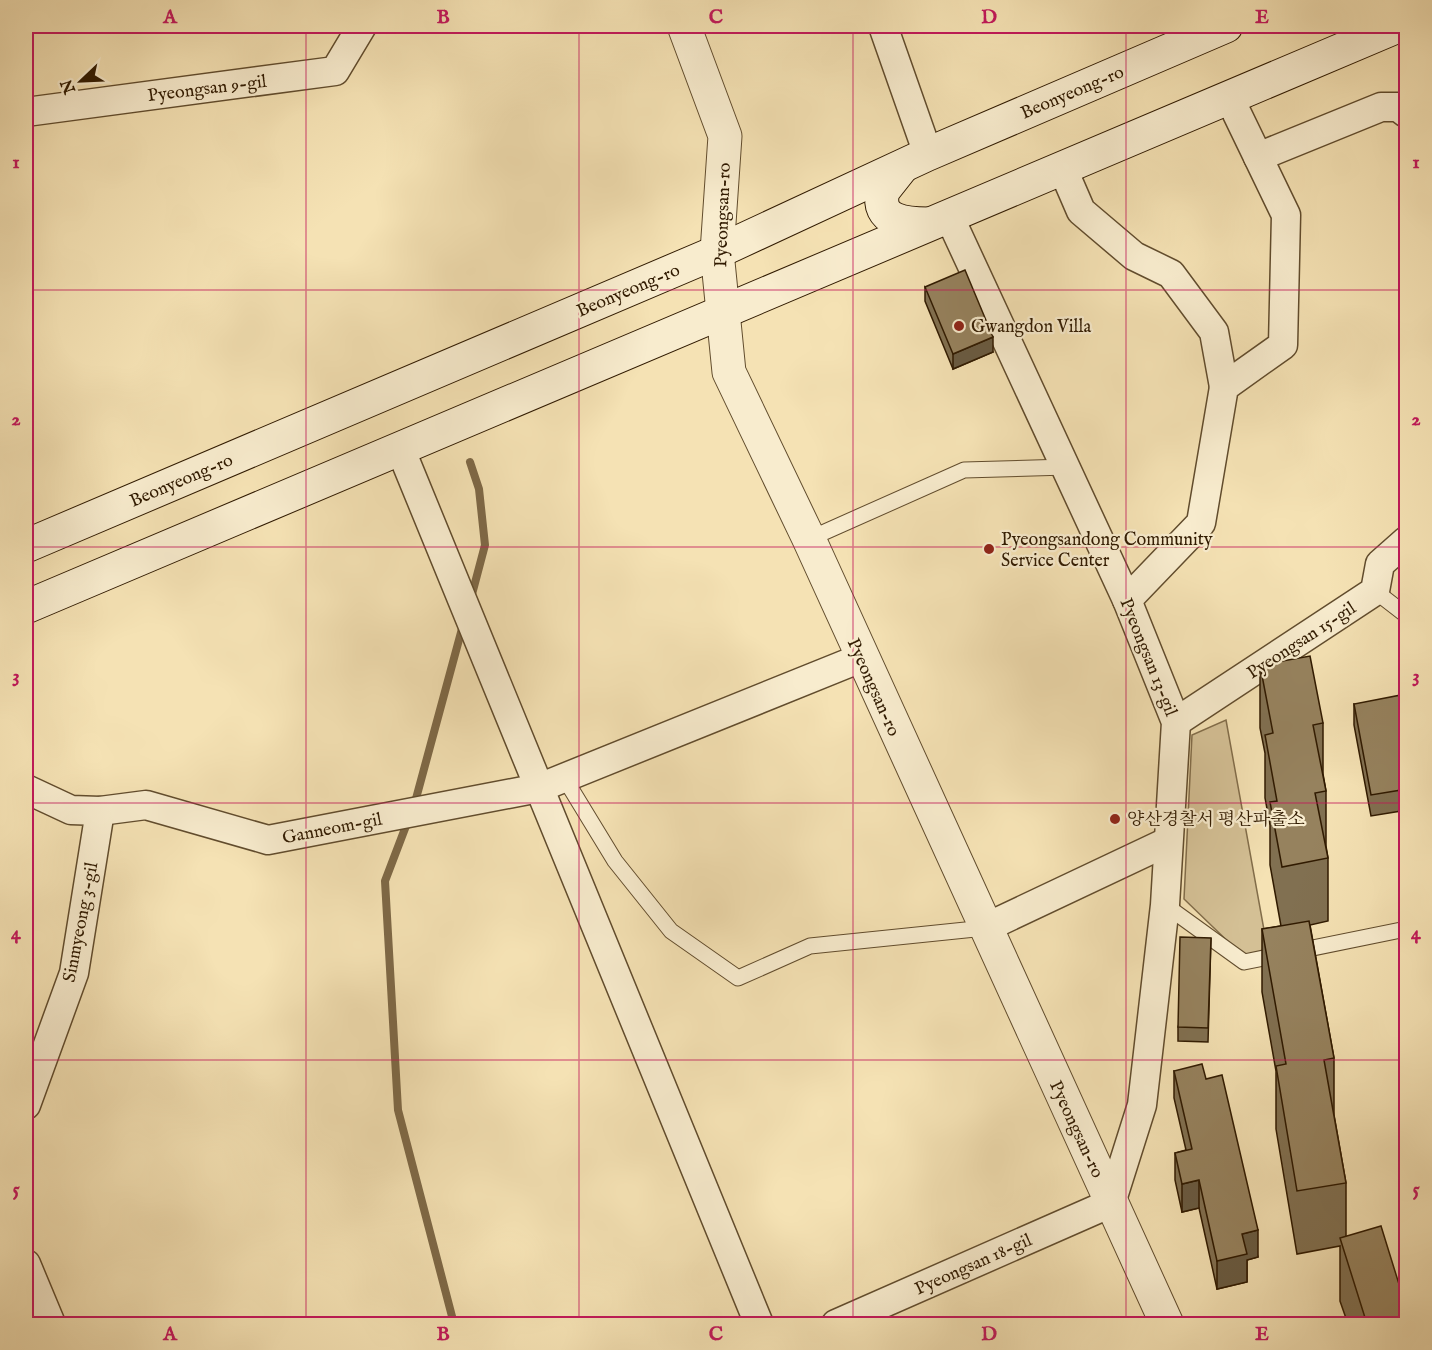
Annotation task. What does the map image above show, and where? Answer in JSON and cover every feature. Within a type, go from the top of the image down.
[{"type":"main road","name":"Pyeongsan-ro","points":[[684,26],[725,136],[717,252],[729,372],[809,539],[861,658],[1167,1324]]},
{"type":"main road","name":"Beonyeong-ro","points":[[26,546],[717,252],[915,160],[1226,26]]},
{"type":"main road","points":[[26,607],[1398,26]]},
{"type":"main road","points":[[915,160],[883,191],[884,210],[893,220],[900,223],[939,220]]},
{"type":"street","name":"Pyeongsan 9-gil","points":[[26,112],[335,71],[362,26]]},
{"type":"street","points":[[883,26],[915,160]]},
{"type":"street","points":[[1224,387],[1283,345],[1286,215],[1229,96]]},
{"type":"street","points":[[1258,157],[1381,107],[1398,107],[1407,113]]},
{"type":"street","points":[[1062,167],[1081,211],[1134,256],[1171,274],[1214,332],[1224,387],[1201,523],[1126,600]]},
{"type":"street","name":"Pyeongsan 13-gil","points":[[939,220],[1067,467],[1126,600],[1176,722],[1165,905],[1142,1105],[1111,1203]]},
{"type":"street","points":[[400,448],[482,643],[552,784],[759,1324]]},
{"type":"street","name":"Pyeongsan 15-gil","points":[[1176,722],[1374,591],[1380,564],[1407,541]]},
{"type":"street","name":"Ganneom-gil","points":[[100,811],[146,805],[268,840],[432,809],[552,784],[861,658]]},
{"type":"street","points":[[26,789],[70,810],[100,811]]},
{"type":"street","name":"Sinmyeong 3-gil","points":[[26,1105],[74,973],[100,811]]},
{"type":"street","points":[[985,928],[1167,842]]},
{"type":"street","name":"Pyeongsan 18-gil","points":[[836,1324],[1111,1203]]},
{"type":"street","points":[[26,1264],[51,1324]]},
{"type":"lane","points":[[809,539],[964,470],[1067,467]]},
{"type":"lane","points":[[1374,591],[1407,615]]},
{"type":"lane","points":[[552,784],[671,931],[738,978],[810,946],[985,928]]},
{"type":"lane","points":[[1165,905],[1244,962],[1407,929]]},
{"type":"shaded area","points":[[1226,720],[1268,952],[1243,956],[1184,899],[1192,735]]},
{"type":"building","name":"Gwangdon Villa","points":[[965,270],[993,337],[953,354],[925,287]]},
{"type":"building","points":[[1310,656],[1323,723],[1313,725],[1326,791],[1315,793],[1328,858],[1282,867],[1270,802],[1277,801],[1265,735],[1273,733],[1260,665]]},
{"type":"building","points":[[1401,695],[1407,725],[1407,789],[1371,795],[1354,704]]},
{"type":"building","points":[[1309,921],[1334,1058],[1324,1060],[1346,1183],[1297,1191],[1276,1066],[1286,1064],[1262,929]]},
{"type":"building","points":[[1180,937],[1211,938],[1208,1028],[1178,1027]]},
{"type":"building","points":[[1202,1064],[1206,1079],[1222,1075],[1258,1230],[1242,1234],[1247,1254],[1217,1261],[1199,1180],[1182,1184],[1175,1153],[1192,1149],[1174,1071]]},
{"type":"building","points":[[1381,1226],[1407,1310],[1407,1324],[1367,1324],[1340,1238]]},
{"type":"waterway","points":[[470,462],[479,489],[485,545],[471,598]]},
{"type":"waterway","points":[[414,806],[463,625]]},
{"type":"waterway","points":[[409,818],[385,881],[398,1110],[454,1324]]},
{"type":"place","name":"Gwangdon Villa","points":[[959,326]]},
{"type":"place","name":"Pyeongsandong Community Service Center","points":[[989,549]]},
{"type":"place","name":"양산경찰서 평산파출소","points":[[1115,819]]}]
